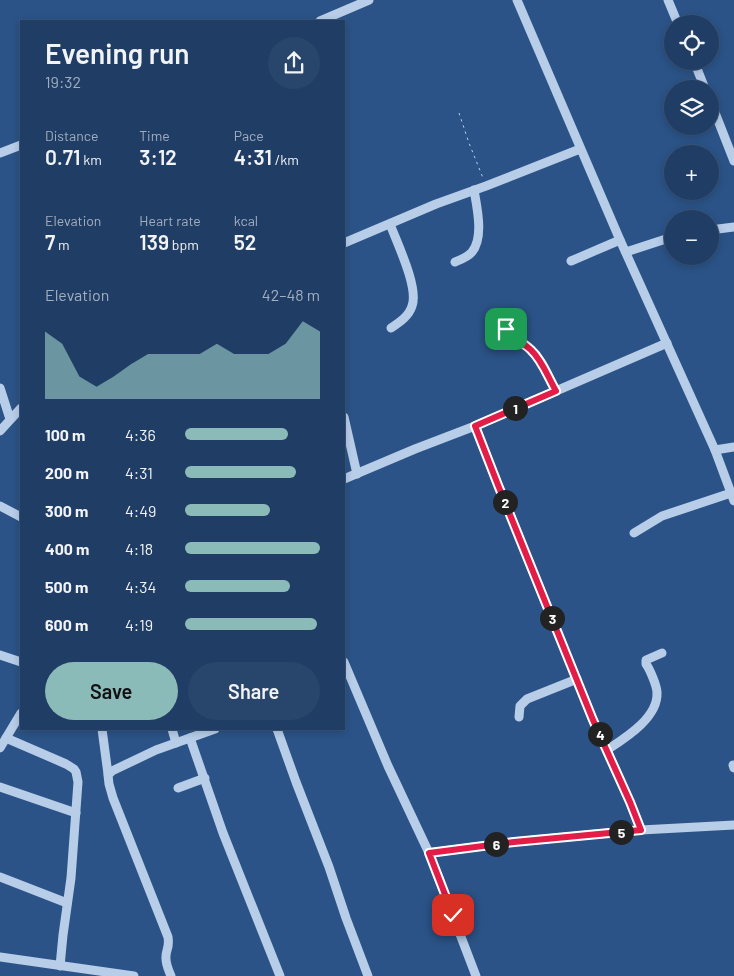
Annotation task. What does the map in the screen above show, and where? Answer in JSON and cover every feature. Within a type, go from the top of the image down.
[{"type":"street","points":[[322,20],[369,0]]},
{"type":"street","points":[[517,0],[620,240],[715,450],[732,497],[662,516],[634,533]]},
{"type":"street","points":[[668,0],[674,15]]},
{"type":"street","points":[[719,122],[733,155]]},
{"type":"street","points":[[0,154],[20,146]]},
{"type":"street","points":[[345,243],[436,204],[580,149]]},
{"type":"street","points":[[455,262],[472,252],[477,242],[479,217],[474,190]]},
{"type":"street","points":[[390,224],[412,283],[414,296],[409,312],[391,328]]},
{"type":"street","points":[[719,229],[734,227]]},
{"type":"street","points":[[571,261],[620,240]]},
{"type":"street","points":[[626,252],[664,240]]},
{"type":"street","points":[[345,480],[667,343]]},
{"type":"street","points":[[0,388],[10,419]]},
{"type":"street","points":[[0,431],[20,409]]},
{"type":"street","points":[[345,421],[357,474]]},
{"type":"street","points":[[475,426],[577,679],[641,830]]},
{"type":"street","points":[[715,450],[734,447]]},
{"type":"street","points":[[0,506],[20,516]]},
{"type":"street","points":[[607,750],[642,724],[653,711],[657,699],[657,688],[646,660],[662,653]]},
{"type":"street","points":[[0,655],[20,662]]},
{"type":"street","points":[[346,677],[429,853],[476,976]]},
{"type":"street","points":[[519,717],[520,706],[527,699],[577,679]]},
{"type":"street","points":[[0,748],[20,715]]},
{"type":"street","points":[[102,730],[109,784],[168,937],[169,948],[166,961],[171,976]]},
{"type":"street","points":[[172,730],[176,743]]},
{"type":"street","points":[[108,774],[134,760],[211,730]]},
{"type":"street","points":[[277,730],[368,976]]},
{"type":"street","points":[[6,738],[66,764],[74,769],[78,782],[71,878],[60,966]]},
{"type":"street","points":[[190,738],[223,832],[280,976]]},
{"type":"street","points":[[178,788],[204,778]]},
{"type":"street","points":[[0,787],[76,814]]},
{"type":"street","points":[[429,853],[514,842],[641,830],[734,825]]},
{"type":"street","points":[[0,877],[67,904]]},
{"type":"street","points":[[0,957],[134,976]]},
{"type":"path","points":[[459,113],[486,186]]},
{"type":"path","points":[[498,310],[508,332],[534,353],[556,391]]},
{"type":"route","points":[[453,915],[429,853],[514,842],[641,830],[593,720],[475,426],[556,391],[534,353],[506,329]]}]
